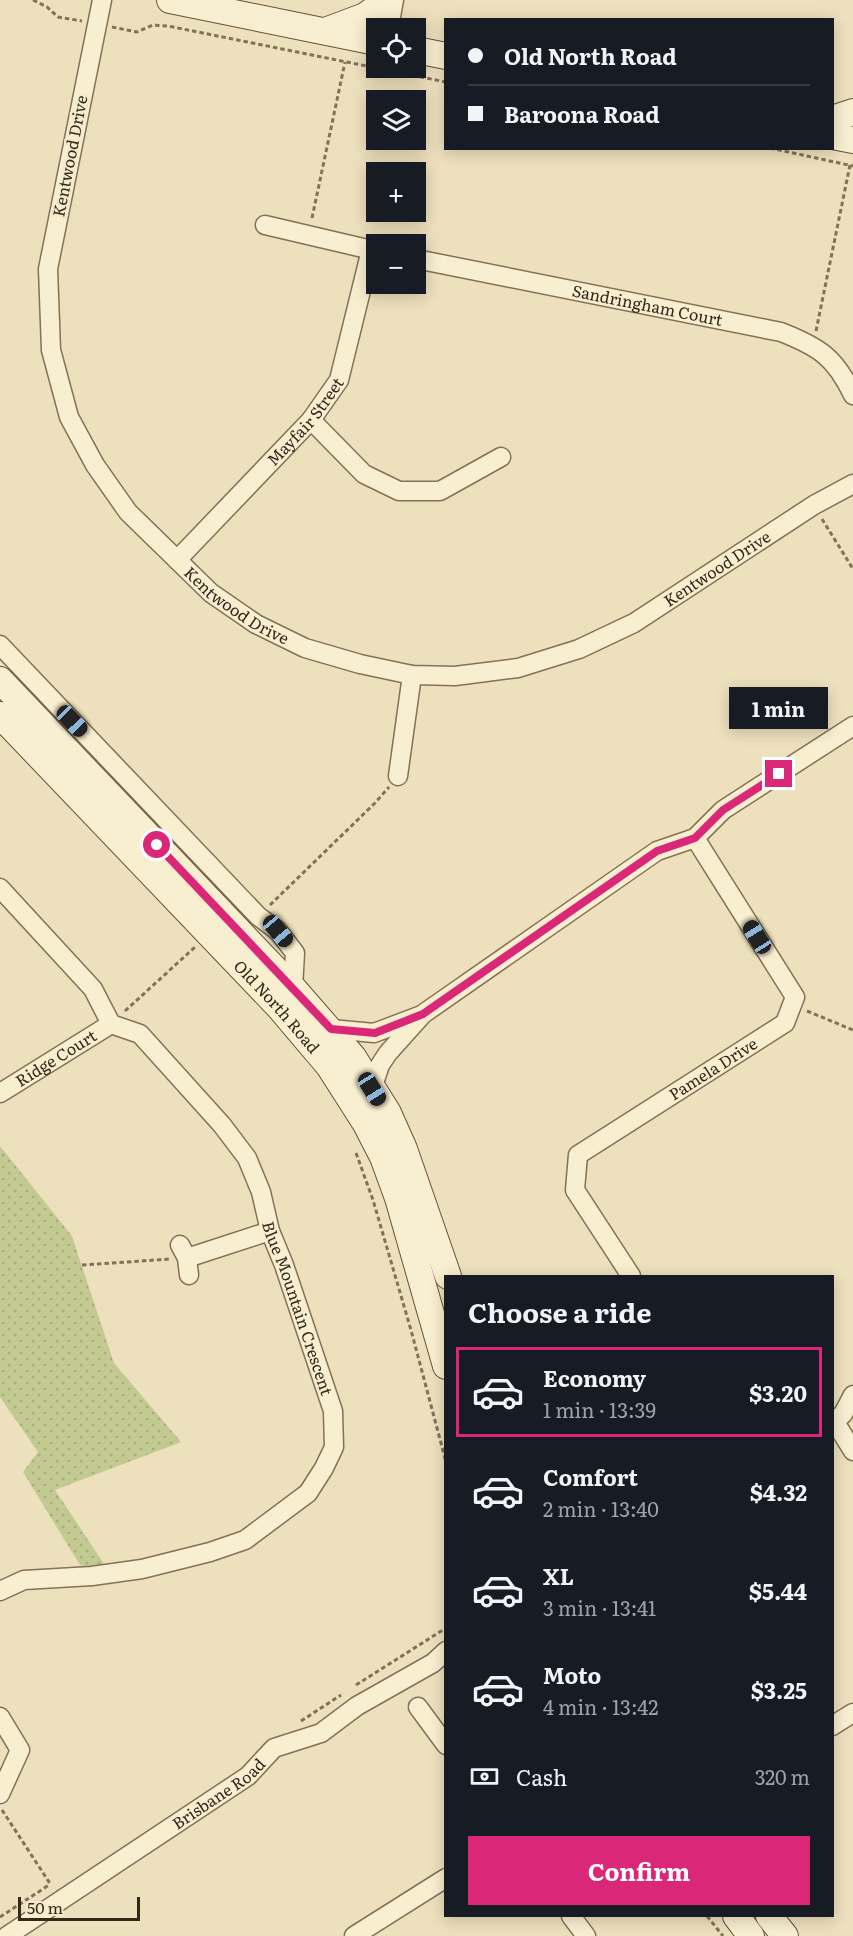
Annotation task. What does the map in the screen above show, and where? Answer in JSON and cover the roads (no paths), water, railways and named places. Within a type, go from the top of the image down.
[{"type":"main road","points":[[170,0],[366,40]]},
{"type":"main road","points":[[325,31],[365,16],[387,0]]},
{"type":"main road","points":[[426,52],[444,56]]},
{"type":"main road","points":[[834,118],[853,112]]},
{"type":"main road","points":[[834,135],[853,140]]},
{"type":"main road","name":"Old North Road","points":[[0,680],[294,988],[353,1057],[388,1113],[404,1149],[448,1275]]},
{"type":"main road","name":"Old North Road","points":[[0,715],[279,1007],[329,1066],[360,1114],[382,1157],[398,1198],[444,1359]]},
{"type":"main road","points":[[737,1917],[751,1936]]},
{"type":"main road","points":[[771,1917],[785,1936]]},
{"type":"street","name":"Kentwood Drive","points":[[102,0],[48,269],[51,350],[69,417],[95,465],[129,512],[211,593],[256,624],[305,648],[360,664],[412,675],[455,676],[518,668],[579,649],[634,622],[814,505],[853,484]]},
{"type":"street","points":[[391,18],[394,0]]},
{"type":"street","points":[[265,225],[366,248]]},
{"type":"street","name":"Sandringham Court","points":[[426,261],[781,332],[805,341],[822,352],[842,372],[853,394]]},
{"type":"street","name":"Mayfair Street","points":[[177,560],[311,420],[339,380],[366,280]]},
{"type":"street","points":[[311,420],[364,474],[399,491],[440,491],[501,457]]},
{"type":"street","name":"Old North Road","points":[[0,645],[258,916],[278,931],[295,953],[294,988]]},
{"type":"street","points":[[398,776],[412,675]]},
{"type":"street","points":[[372,1089],[380,1065],[388,1053],[423,1014],[657,851],[695,838],[723,810],[853,726]]},
{"type":"street","name":"Pamela Drive","points":[[630,1275],[575,1190],[578,1155],[785,1023],[795,997],[695,838]]},
{"type":"street","points":[[0,888],[93,989],[111,1024]]},
{"type":"street","points":[[331,1029],[375,1033],[423,1014]]},
{"type":"street","name":"Ridge Court","points":[[0,1093],[111,1024]]},
{"type":"street","name":"Blue Mountain Crescent","points":[[0,1591],[24,1580],[92,1576],[125,1571],[210,1552],[245,1540],[308,1493],[334,1447],[333,1412],[284,1265],[270,1231],[261,1192],[247,1158],[222,1125],[140,1034],[111,1024]]},
{"type":"street","points":[[186,1259],[270,1231]]},
{"type":"street","points":[[853,1395],[843,1414],[834,1423],[853,1451]]},
{"type":"street","name":"Brisbane Road","points":[[7,1936],[248,1776],[274,1748],[321,1733],[357,1706],[441,1658]]},
{"type":"street","points":[[418,1707],[444,1742]]},
{"type":"street","points":[[834,1725],[853,1713]]},
{"type":"street","points":[[0,1717],[20,1750],[0,1794]]},
{"type":"street","points":[[354,1936],[444,1879]]},
{"type":"street","points":[[572,1917],[586,1936]]}]
